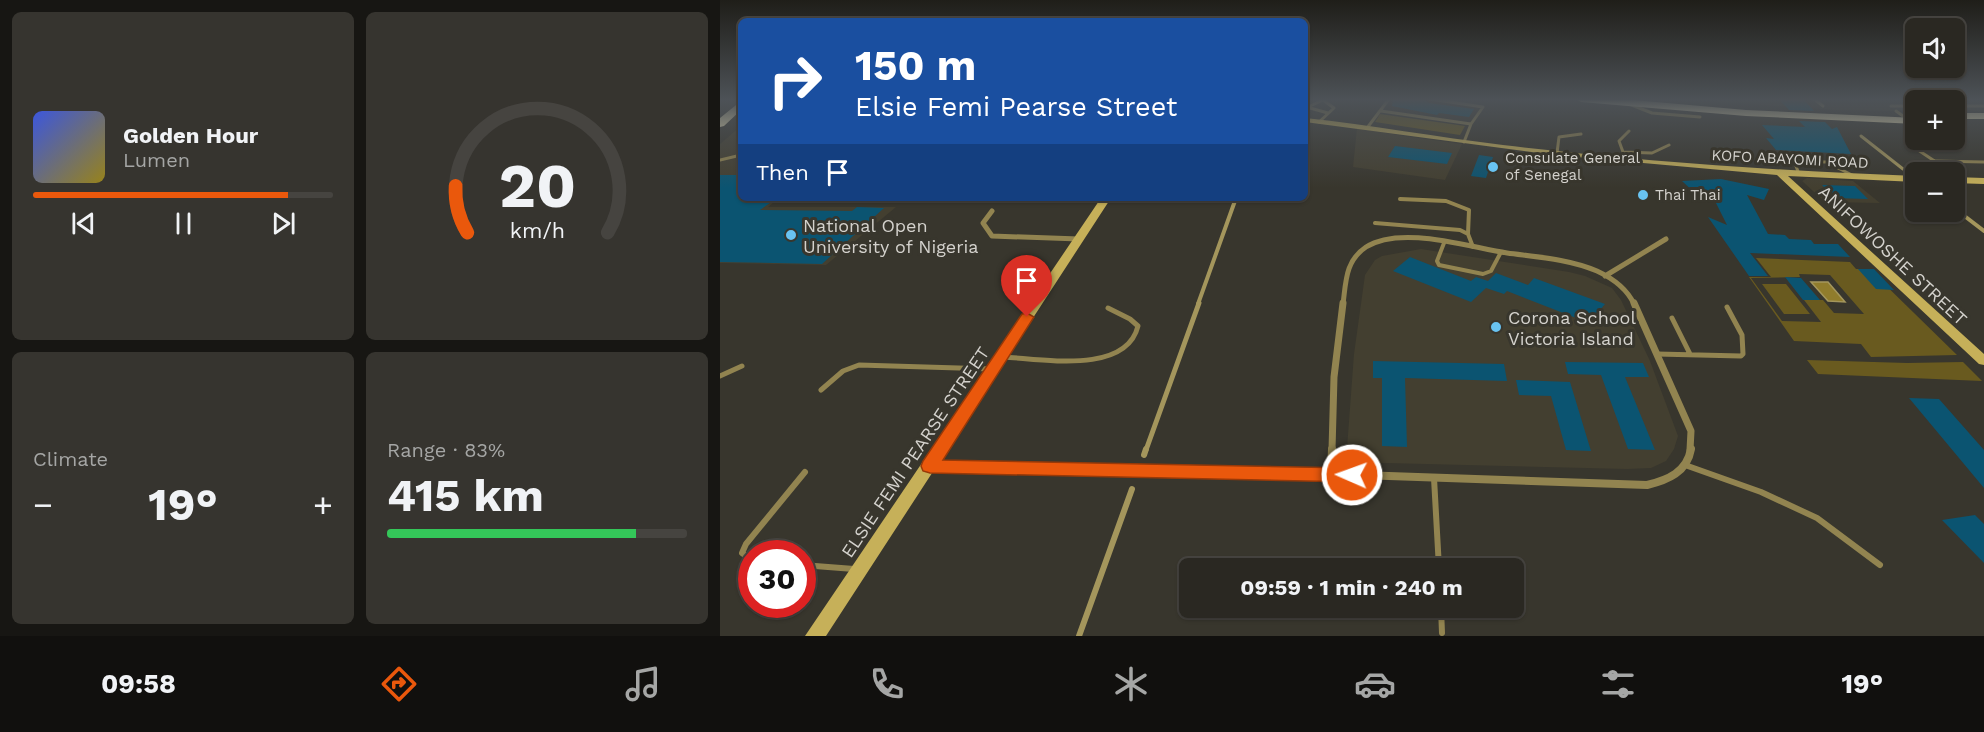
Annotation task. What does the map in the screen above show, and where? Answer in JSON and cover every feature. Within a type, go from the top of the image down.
[{"type":"street","name":"KOFO ABAYOMI ROAD","points":[[1372,129],[1557,153],[1622,156],[1780,173],[1905,179]]},
{"type":"street","name":"ANIFOWOSHE STREET","points":[[1780,173],[1984,361]]},
{"type":"street","points":[[1965,178],[1984,181]]},
{"type":"street","name":"ELSIE FEMI PEARSE STREET","points":[[815,636],[1104,201]]},
{"type":"street","points":[[992,211],[983,223],[992,236],[1079,239]]},
{"type":"street","points":[[930,466],[1331,474],[1647,485],[1666,481],[1682,471],[1692,450],[1691,431],[1633,301],[1626,291],[1605,276],[1562,261],[1422,239],[1395,239],[1376,243],[1359,252],[1348,267],[1334,377],[1331,474]]},
{"type":"street","points":[[1605,276],[1666,239]]},
{"type":"lane","points":[[1464,142],[1469,129]]},
{"type":"lane","points":[[1629,131],[1618,141],[1622,156],[1656,153],[1669,145]]},
{"type":"lane","points":[[1557,153],[1559,137],[1581,134]]},
{"type":"lane","points":[[1919,150],[1935,161],[1984,162]]},
{"type":"lane","points":[[720,160],[738,156]]},
{"type":"lane","points":[[1800,174],[1794,161],[1826,162],[1856,177]]},
{"type":"lane","points":[[1400,199],[1446,201],[1469,210],[1468,234],[1473,247]]},
{"type":"lane","points":[[1374,223],[1460,230],[1468,234]]},
{"type":"lane","points":[[1443,243],[1437,261],[1439,265],[1483,274],[1491,271],[1501,252]]},
{"type":"lane","points":[[1657,354],[1735,356],[1743,354],[1742,335],[1727,307]]},
{"type":"lane","points":[[821,390],[835,375],[848,367],[859,365],[1087,360],[1121,351],[1134,340],[1138,326],[1130,319],[1108,308]]},
{"type":"lane","points":[[1672,318],[1690,354]]},
{"type":"lane","points":[[720,376],[742,366]]},
{"type":"lane","points":[[1685,465],[1761,492],[1817,518],[1880,565]]},
{"type":"lane","points":[[749,540],[805,472]]},
{"type":"lane","points":[[1434,478],[1438,558]]},
{"type":"lane","points":[[816,566],[860,570]]},
{"type":"lane","points":[[1441,618],[1442,633]]},
{"type":"shaded area","name":"National Open University of Nigeria","points":[[738,129],[738,201],[775,201],[768,207],[896,207],[826,265],[720,263],[720,144]]},
{"type":"shaded area","points":[[1357,129],[1462,144],[1445,180],[1353,167]]},
{"type":"shaded area","points":[[1419,129],[1464,129],[1460,135]]},
{"type":"shaded area","points":[[1807,178],[1853,181],[1880,203],[1825,202],[1802,181]]},
{"type":"shaded area","points":[[1421,249],[1569,272],[1585,276],[1612,288],[1621,300],[1650,361],[1678,436],[1674,449],[1666,461],[1651,468],[1627,469],[1346,462],[1354,354],[1365,275],[1375,260],[1382,256]]},
{"type":"shaded area","points":[[1756,258],[1850,262],[1856,269],[1869,269],[1957,355],[1871,357],[1861,344],[1794,341],[1749,277],[1771,277]],"holes":[[[1799,274],[1830,275],[1864,314],[1834,313],[1823,300],[1804,300],[1821,322],[1782,321],[1751,278],[1800,277]]]},
{"type":"shaded area","points":[[1811,282],[1828,282],[1845,302],[1828,301]]},
{"type":"shaded area","points":[[1762,284],[1786,284],[1810,314],[1784,314]]},
{"type":"shaded area","points":[[1807,360],[1963,362],[1982,381],[1818,374]]},
{"type":"building","points":[[1765,129],[1838,129],[1851,154],[1776,150],[1766,138],[1774,139]]},
{"type":"building","points":[[1395,146],[1452,153],[1447,164],[1388,157]]},
{"type":"building","points":[[1479,155],[1493,157],[1486,178],[1471,176]]},
{"type":"building","name":"National Open University of Nigeria","points":[[720,175],[738,175],[738,201],[773,201],[760,210],[852,211],[857,207],[884,208],[822,264],[720,262]]},
{"type":"building","points":[[1721,179],[1769,189],[1764,200],[1747,195],[1768,234],[1785,235],[1789,239],[1811,240],[1814,244],[1838,244],[1850,257],[1750,253],[1768,276],[1749,276],[1708,217],[1727,225],[1711,193],[1696,194],[1682,181]]},
{"type":"building","points":[[1822,185],[1855,186],[1868,199],[1835,198]]},
{"type":"building","points":[[1410,257],[1471,281],[1476,277],[1488,281],[1496,273],[1528,285],[1534,278],[1605,304],[1589,323],[1507,291],[1504,294],[1486,288],[1471,302],[1393,271]]},
{"type":"building","points":[[1858,269],[1874,269],[1894,290],[1876,289]]},
{"type":"building","points":[[1785,277],[1801,278],[1820,300],[1803,300]]},
{"type":"building","points":[[1373,361],[1504,364],[1507,381],[1405,378],[1407,447],[1382,446],[1382,378],[1373,378]]},
{"type":"building","points":[[1565,362],[1643,363],[1649,377],[1625,377],[1655,450],[1628,449],[1601,375],[1568,374]]},
{"type":"building","points":[[1516,380],[1570,382],[1591,451],[1566,450],[1551,396],[1519,395]]},
{"type":"building","points":[[1909,398],[1939,399],[1984,450],[1984,488]]},
{"type":"building","points":[[1975,515],[1984,524],[1984,563],[1942,520]]},
{"type":"waterway","points":[[1861,136],[1903,169]]},
{"type":"waterway","points":[[1198,304],[1235,201]]},
{"type":"waterway","points":[[1965,216],[1984,231]]},
{"type":"waterway","points":[[1146,450],[1199,303]]},
{"type":"waterway","points":[[1144,455],[1146,449]]},
{"type":"waterway","points":[[1079,636],[1132,489]]},
{"type":"place","name":"Consulate General of Senegal","points":[[1493,167]]},
{"type":"place","name":"Thai Thai","points":[[1643,195]]},
{"type":"place","name":"National Open University of Nigeria","points":[[791,235]]},
{"type":"place","name":"Corona School Victoria Island","points":[[1496,327]]},
{"type":"route","points":[[1027,317],[930,466],[1352,475]]}]
